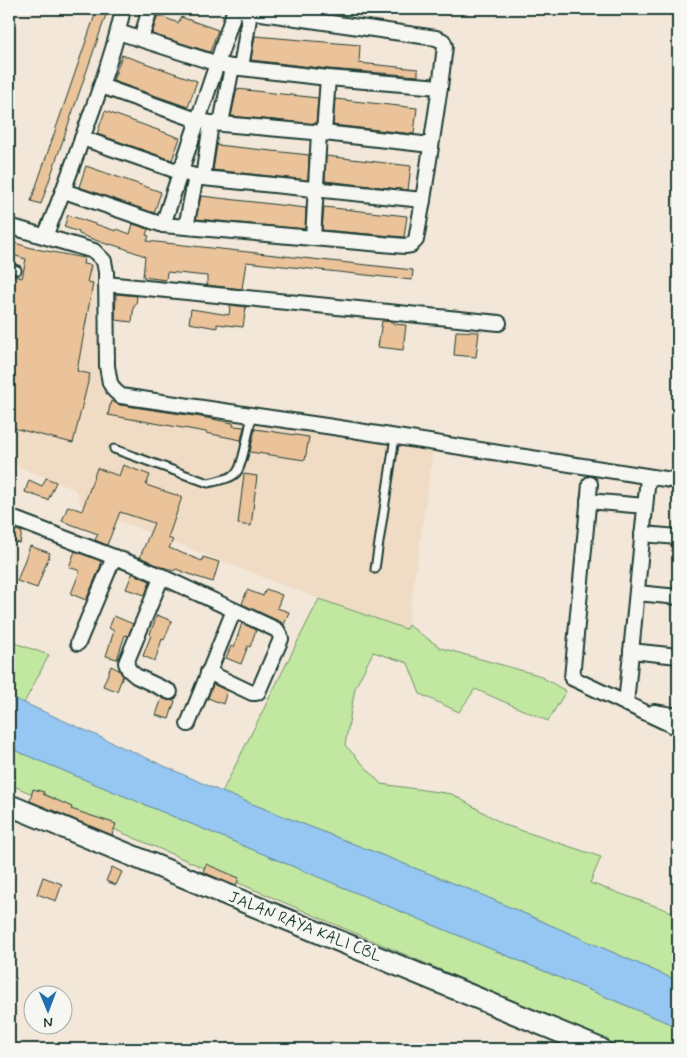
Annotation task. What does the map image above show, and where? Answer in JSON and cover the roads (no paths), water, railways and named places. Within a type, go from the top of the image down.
[{"type":"main road","name":"JALAN RAYA KALI CBL","points":[[9,805],[602,1049]]},
{"type":"street","points":[[45,236],[64,191],[101,86],[118,32],[122,9]]},
{"type":"street","points":[[142,39],[150,9]]},
{"type":"street","points":[[64,191],[163,225],[312,238],[405,246],[411,245],[416,240],[423,200],[440,87],[445,46],[443,42],[436,38],[234,9],[218,64],[199,177],[186,227]]},
{"type":"street","points":[[163,225],[180,172],[209,122],[236,68],[250,12]]},
{"type":"street","points":[[118,32],[236,68],[440,87]]},
{"type":"street","points":[[312,238],[328,78]]},
{"type":"street","points":[[101,86],[209,122],[431,145]]},
{"type":"street","points":[[82,138],[199,177],[423,200]]},
{"type":"street","points":[[9,226],[94,251],[104,261],[106,272],[107,366],[110,383],[121,396],[678,481]]},
{"type":"street","points":[[106,284],[498,323]]},
{"type":"street","points":[[626,704],[648,477]]},
{"type":"street","points":[[590,484],[572,678],[678,728]]},
{"type":"street","points":[[588,500],[645,506]]},
{"type":"street","points":[[9,517],[162,576],[278,630],[281,639],[258,692],[252,693],[208,672]]},
{"type":"street","points":[[642,534],[678,537]]},
{"type":"street","points":[[78,642],[114,557]]},
{"type":"street","points":[[162,576],[126,663],[129,670],[136,676],[170,692]]},
{"type":"street","points":[[637,593],[678,597]]},
{"type":"street","points":[[188,724],[234,610]]},
{"type":"street","points":[[631,651],[678,656]]},
{"type":"street","points":[[641,711],[678,716]]},
{"type":"lane","points":[[9,268],[17,270]]},
{"type":"lane","points":[[114,449],[208,483],[221,481],[237,474],[241,466],[252,416]]},
{"type":"lane","points":[[375,569],[394,437]]},
{"type":"water","points":[[9,696],[222,792],[473,891],[678,981],[678,1027],[9,748]]}]
